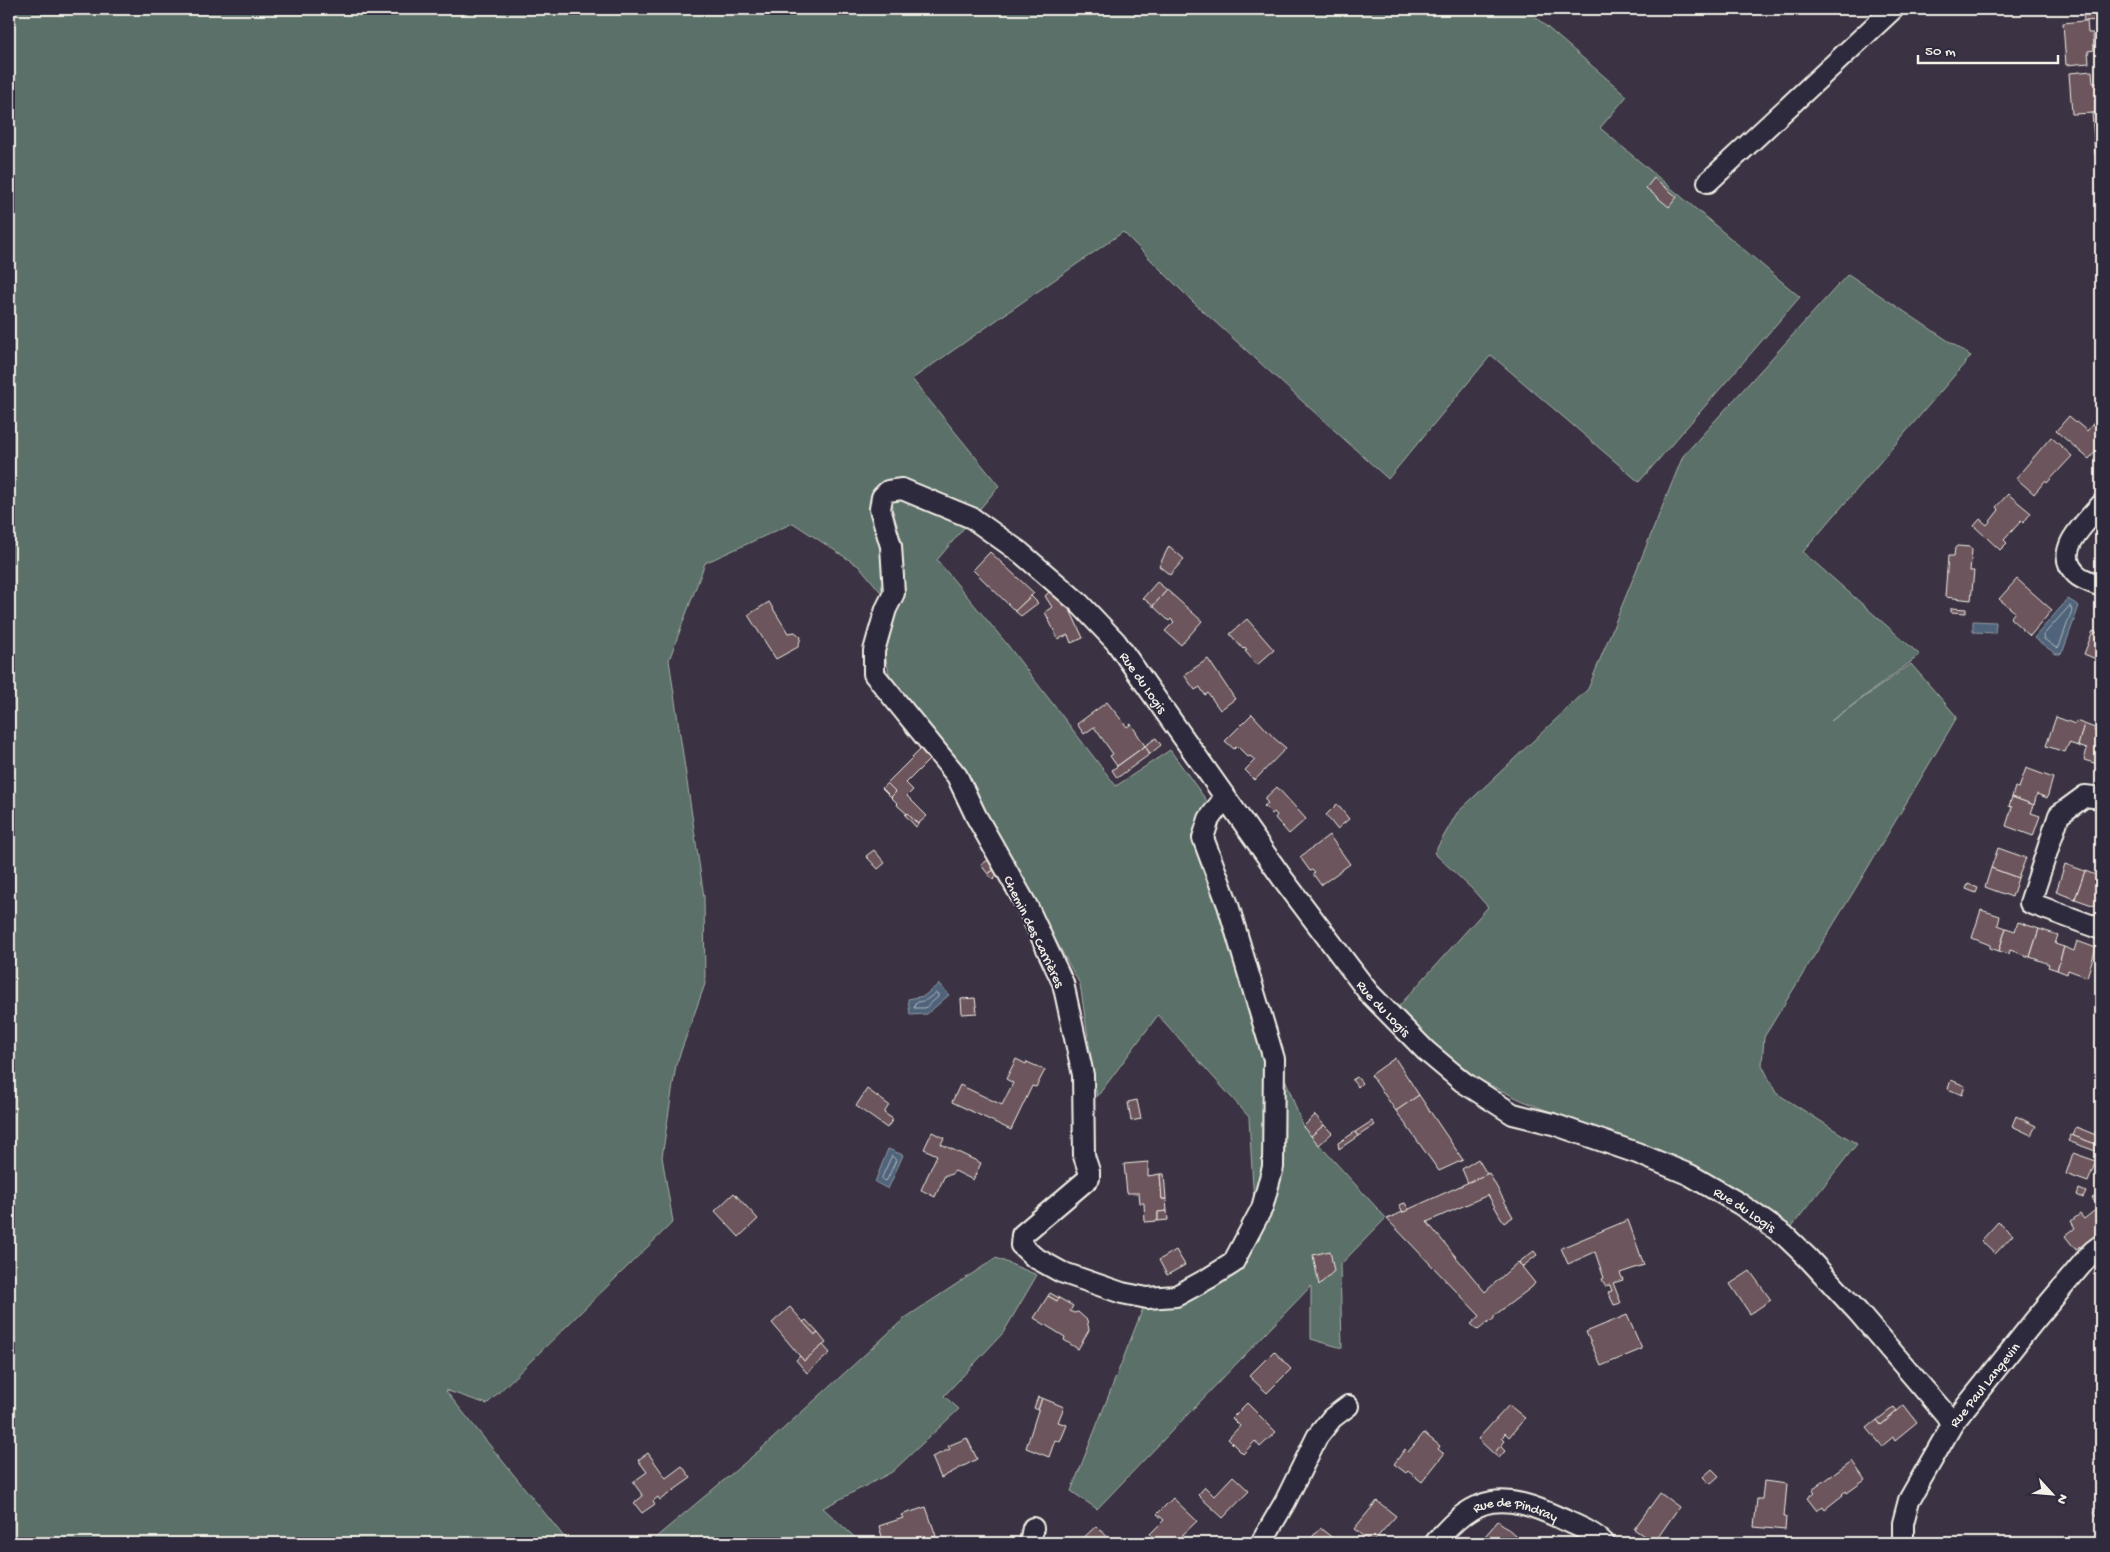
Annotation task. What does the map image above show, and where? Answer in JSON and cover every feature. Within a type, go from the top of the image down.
[{"type":"street","points":[[1708,182],[1894,9]]},
{"type":"street","name":"Chemin des Carrières","points":[[902,489],[888,491],[882,497],[880,509],[891,546],[894,593],[878,633],[874,652],[874,674],[957,776],[976,816],[1028,908],[1063,983],[1083,1075],[1084,1156],[1089,1171],[1089,1178],[1022,1235],[1021,1245],[1034,1257],[1061,1272],[1122,1293],[1147,1298],[1176,1296],[1233,1262],[1262,1208],[1273,1167],[1274,1059],[1228,905],[1203,838],[1209,819],[1225,797]]},
{"type":"street","name":"Rue du Logis","points":[[902,489],[972,518],[990,529],[1056,581],[1116,642],[1283,879],[1369,993],[1426,1051],[1463,1082],[1513,1114],[1588,1136],[1690,1175],[1715,1188],[1755,1214],[1784,1235],[1808,1258],[1858,1312],[1953,1424]]},
{"type":"street","points":[[2101,505],[2073,538],[2067,554],[2069,565],[2077,576],[2101,586]]},
{"type":"street","points":[[2101,798],[2085,796],[2059,815],[2030,904],[2101,929]]},
{"type":"street","name":"Rue Paul Langevin","points":[[1903,1543],[1903,1523],[1909,1500],[1953,1424],[2035,1320],[2101,1245]]},
{"type":"street","points":[[1261,1543],[1285,1502],[1317,1437],[1328,1422],[1348,1406]]},
{"type":"street","name":"Rue de Pindray","points":[[1435,1543],[1462,1514],[1478,1505],[1492,1501],[1510,1501],[1532,1505],[1578,1526],[1598,1537],[1604,1543]]},
{"type":"green space","points":[[9,9],[1526,9],[1627,96],[1600,128],[1800,297],[1639,482],[1491,355],[1388,479],[1192,301],[1123,232],[912,379],[999,486],[937,560],[1006,643],[1116,786],[1170,750],[1209,804],[1196,838],[1303,1127],[1386,1218],[1340,1265],[1342,1348],[1311,1339],[1311,1286],[1097,1509],[1071,1491],[1147,1298],[1225,1259],[1254,1204],[1249,1117],[1158,1015],[1097,1097],[1080,984],[960,769],[891,682],[884,650],[894,608],[860,567],[793,523],[705,563],[669,660],[704,897],[705,984],[676,1065],[662,1157],[673,1222],[487,1404],[445,1390],[569,1543],[9,1543]]},
{"type":"green space","points":[[1848,274],[1971,356],[1803,552],[1920,655],[1831,721],[1911,664],[1957,717],[1854,891],[1764,1037],[1762,1065],[1776,1093],[1857,1144],[1789,1230],[1714,1178],[1669,1155],[1607,1135],[1521,1100],[1480,1080],[1432,1043],[1399,1006],[1488,907],[1434,853],[1457,813],[1588,689],[1683,456]]},
{"type":"green space","points":[[996,1258],[1037,1275],[1003,1333],[944,1396],[959,1409],[892,1472],[823,1508],[861,1543],[649,1543],[760,1450],[905,1318]]},
{"type":"water","points":[[2068,599],[2079,606],[2063,651],[2060,654],[2056,654],[2034,638]]},
{"type":"water","points":[[1973,621],[1996,622],[1995,633],[1973,632]]},
{"type":"water","points":[[939,984],[949,995],[927,1014],[910,1015],[908,999],[924,996]]},
{"type":"water","points":[[888,1149],[903,1155],[888,1189],[875,1182]]},
{"type":"building","points":[[2083,9],[2101,9],[2101,20],[2084,21]]},
{"type":"building","points":[[2087,21],[2088,33],[2093,33],[2094,50],[2088,51],[2089,63],[2066,65],[2063,23]]},
{"type":"building","points":[[2092,71],[2093,83],[2099,83],[2100,100],[2095,100],[2095,113],[2072,114],[2069,73]]},
{"type":"building","points":[[2101,112],[2101,154],[2095,155],[2092,113]]},
{"type":"building","points":[[1654,178],[1677,197],[1669,207],[1646,188]]},
{"type":"building","points":[[2069,416],[2087,431],[2097,419],[2101,422],[2101,445],[2089,459],[2056,431]]},
{"type":"building","points":[[2051,437],[2072,456],[2034,494],[2016,478]]},
{"type":"building","points":[[2008,494],[2031,513],[2004,540],[2007,543],[2000,550],[1974,526],[1980,519],[1987,525],[1999,510],[1996,507]]},
{"type":"building","points":[[1169,546],[1184,559],[1170,575],[1159,566]]},
{"type":"building","points":[[1957,546],[1970,547],[1972,550],[1970,571],[1974,571],[1971,600],[1945,597],[1948,556],[1954,556]]},
{"type":"building","points":[[990,552],[1034,593],[1015,611],[973,570]]},
{"type":"building","points":[[2017,579],[2052,610],[2030,636],[2010,618],[2015,612],[1999,599]]},
{"type":"building","points":[[1157,582],[1167,590],[1153,606],[1143,598]]},
{"type":"building","points":[[1053,588],[1066,601],[1083,638],[1071,643],[1068,635],[1058,639],[1045,612],[1052,607],[1045,596]]},
{"type":"building","points":[[1167,590],[1202,621],[1181,645],[1165,631],[1174,622],[1171,619],[1169,621],[1153,606]]},
{"type":"building","points":[[1031,596],[1038,603],[1021,616],[1015,611]]},
{"type":"building","points":[[769,602],[788,633],[795,632],[801,637],[798,647],[776,659],[748,615]]},
{"type":"building","points":[[1951,608],[1966,609],[1966,613],[1951,612]]},
{"type":"building","points":[[1247,619],[1274,650],[1257,665],[1245,651],[1247,650],[1245,647],[1243,649],[1230,634]]},
{"type":"building","points":[[2093,631],[2101,634],[2101,661],[2084,654]]},
{"type":"building","points":[[1208,659],[1235,699],[1220,710],[1208,693],[1205,695],[1200,687],[1195,690],[1184,675]]},
{"type":"building","points":[[1107,702],[1127,727],[1131,724],[1145,746],[1117,766],[1110,756],[1113,754],[1094,727],[1084,734],[1077,724]]},
{"type":"building","points":[[1252,714],[1286,748],[1255,780],[1245,770],[1255,760],[1250,756],[1248,757],[1237,746],[1234,749],[1225,741]]},
{"type":"building","points":[[2056,717],[2075,724],[2076,721],[2084,724],[2078,746],[2069,743],[2065,752],[2046,746]]},
{"type":"building","points":[[2084,724],[2095,728],[2094,731],[2101,733],[2101,765],[2084,760],[2087,749],[2078,746]]},
{"type":"building","points":[[1156,738],[1161,745],[1150,754],[1145,746]]},
{"type":"building","points":[[926,744],[935,754],[906,783],[913,790],[907,796],[927,816],[918,824],[897,805],[891,797],[896,792],[887,783]]},
{"type":"building","points":[[1145,746],[1150,754],[1117,778],[1112,770]]},
{"type":"building","points":[[2026,768],[2053,778],[2047,798],[2037,794],[2034,805],[2012,797],[2015,787],[2019,788]]},
{"type":"building","points":[[887,783],[896,792],[891,797],[882,788]]},
{"type":"building","points":[[1277,787],[1306,819],[1289,834],[1275,818],[1277,815],[1274,812],[1272,814],[1264,806],[1268,803],[1264,799]]},
{"type":"building","points":[[2012,797],[2034,805],[2031,813],[2040,816],[2033,836],[2006,826],[2012,807],[2009,806]]},
{"type":"building","points":[[1337,804],[1349,819],[1337,829],[1326,815]]},
{"type":"building","points":[[907,813],[918,824],[916,827],[905,815]]},
{"type":"building","points":[[1329,835],[1350,864],[1321,885],[1313,874],[1315,873],[1312,870],[1310,871],[1300,857]]},
{"type":"building","points":[[1998,848],[2026,858],[2018,878],[1991,868]]},
{"type":"building","points":[[874,850],[885,863],[878,869],[866,856]]},
{"type":"building","points":[[988,860],[995,869],[988,874],[981,865]]},
{"type":"building","points":[[2065,864],[2085,871],[2075,899],[2056,892]]},
{"type":"building","points":[[1991,868],[2018,878],[2012,897],[1985,887]]},
{"type":"building","points":[[995,869],[999,874],[993,880],[988,874]]},
{"type":"building","points":[[2085,871],[2101,877],[2101,886],[2095,906],[2075,899]]},
{"type":"building","points":[[1968,884],[1978,888],[1976,893],[1966,889]]},
{"type":"building","points":[[1981,910],[2000,916],[1998,925],[2006,928],[1999,951],[1990,948],[1990,945],[1972,938]]},
{"type":"building","points":[[2018,922],[2039,929],[2030,957],[2010,950],[2009,954],[1999,951],[2006,928],[2015,931]]},
{"type":"building","points":[[2039,929],[2058,935],[2055,944],[2064,947],[2057,970],[2048,967],[2049,964],[2030,957]]},
{"type":"building","points":[[2077,941],[2096,948],[2087,977],[2068,970],[2067,974],[2057,970],[2064,947],[2074,951]]},
{"type":"building","points":[[975,998],[977,1013],[962,1014],[961,999]]},
{"type":"building","points":[[1395,1058],[1419,1095],[1396,1111],[1371,1075]]},
{"type":"building","points":[[1016,1059],[1045,1070],[1036,1087],[1032,1086],[1011,1130],[952,1102],[960,1085],[1002,1105],[1013,1083],[1006,1079]]},
{"type":"building","points":[[1357,1077],[1362,1083],[1358,1087],[1352,1080]]},
{"type":"building","points":[[1951,1080],[1965,1086],[1962,1095],[1948,1089]]},
{"type":"building","points":[[867,1089],[889,1105],[884,1113],[893,1119],[887,1128],[856,1106]]},
{"type":"building","points":[[1419,1095],[1463,1160],[1439,1171],[1396,1111]]},
{"type":"building","points":[[1137,1100],[1141,1119],[1131,1121],[1128,1102]]},
{"type":"building","points":[[1315,1115],[1324,1125],[1311,1136],[1303,1127]]},
{"type":"building","points":[[2016,1116],[2036,1126],[2031,1135],[2012,1126]]},
{"type":"building","points":[[1372,1121],[1375,1125],[1358,1136],[1355,1132]]},
{"type":"building","points":[[1324,1125],[1332,1133],[1319,1145],[1311,1136]]},
{"type":"building","points":[[2076,1127],[2101,1137],[2101,1146],[2073,1136]]},
{"type":"building","points":[[932,1132],[944,1138],[941,1144],[981,1163],[973,1180],[955,1171],[950,1175],[945,1175],[935,1197],[921,1190],[937,1155],[924,1149]]},
{"type":"building","points":[[1355,1132],[1358,1136],[1339,1149],[1338,1143]]},
{"type":"building","points":[[2071,1135],[2101,1146],[2101,1153],[2068,1141]]},
{"type":"building","points":[[2073,1153],[2096,1161],[2088,1182],[2066,1174]]},
{"type":"building","points":[[1478,1159],[1487,1174],[1468,1183],[1462,1169]]},
{"type":"building","points":[[1148,1162],[1148,1176],[1160,1174],[1162,1199],[1166,1199],[1167,1211],[1158,1212],[1158,1221],[1145,1222],[1144,1203],[1140,1203],[1139,1193],[1127,1193],[1124,1164]]},
{"type":"building","points":[[1489,1173],[1513,1217],[1504,1223],[1488,1195],[1427,1222],[1485,1292],[1518,1262],[1535,1283],[1495,1315],[1493,1320],[1478,1330],[1471,1324],[1480,1316],[1387,1219]]},
{"type":"building","points":[[1160,1174],[1164,1174],[1166,1199],[1162,1199]]},
{"type":"building","points":[[2079,1189],[2086,1192],[2083,1198],[2077,1195]]},
{"type":"building","points":[[734,1193],[758,1219],[739,1237],[715,1211]]},
{"type":"building","points":[[2100,1193],[2101,1232],[2076,1250],[2065,1236],[2075,1228],[2071,1221],[2080,1214],[2084,1219],[2099,1207],[2092,1198]]},
{"type":"building","points":[[1405,1203],[1409,1210],[1403,1212],[1399,1205]]},
{"type":"building","points":[[1167,1211],[1168,1220],[1158,1221],[1158,1212]]},
{"type":"building","points":[[1628,1220],[1644,1265],[1620,1273],[1623,1280],[1613,1283],[1621,1303],[1614,1305],[1608,1292],[1612,1291],[1610,1285],[1605,1286],[1595,1252],[1568,1264],[1561,1248]]},
{"type":"building","points":[[1998,1222],[2013,1235],[1995,1254],[1981,1241]]},
{"type":"building","points":[[1176,1250],[1185,1265],[1167,1275],[1159,1260]]},
{"type":"building","points":[[1330,1251],[1334,1271],[1319,1285],[1313,1255]]},
{"type":"building","points":[[1534,1251],[1537,1255],[1522,1267],[1519,1262]]},
{"type":"building","points":[[1750,1271],[1771,1300],[1750,1314],[1730,1284]]},
{"type":"building","points":[[1050,1293],[1059,1298],[1057,1301],[1048,1296]]},
{"type":"building","points":[[1048,1296],[1057,1301],[1059,1298],[1073,1306],[1070,1311],[1078,1312],[1087,1320],[1089,1330],[1078,1349],[1064,1340],[1065,1337],[1034,1318]]},
{"type":"building","points":[[790,1307],[815,1335],[818,1333],[826,1343],[804,1361],[772,1323]]},
{"type":"building","points":[[1627,1315],[1642,1349],[1601,1366],[1586,1332]]},
{"type":"building","points":[[806,1320],[818,1333],[815,1335],[803,1322]]},
{"type":"building","points":[[823,1345],[830,1353],[807,1373],[796,1360],[800,1356],[804,1361]]},
{"type":"building","points":[[1274,1351],[1291,1369],[1267,1393],[1249,1376]]},
{"type":"building","points":[[1038,1397],[1042,1398],[1038,1410],[1034,1408]]},
{"type":"building","points":[[1042,1398],[1064,1407],[1058,1422],[1067,1425],[1060,1442],[1055,1440],[1049,1457],[1026,1448]]},
{"type":"building","points":[[1247,1403],[1276,1432],[1260,1447],[1255,1441],[1243,1454],[1228,1439],[1240,1426],[1232,1418]]},
{"type":"building","points":[[1509,1405],[1525,1418],[1509,1437],[1505,1433],[1502,1438],[1505,1441],[1494,1454],[1478,1439]]},
{"type":"building","points":[[1904,1405],[1917,1422],[1895,1440],[1893,1437],[1882,1446],[1867,1428],[1877,1420],[1881,1425]]},
{"type":"building","points":[[1894,1407],[1897,1411],[1881,1425],[1877,1420]]},
{"type":"building","points":[[1424,1433],[1440,1446],[1438,1449],[1444,1454],[1422,1482],[1408,1471],[1406,1473],[1394,1464],[1405,1449],[1408,1452]]},
{"type":"building","points":[[967,1438],[977,1459],[941,1478],[932,1457],[950,1449],[948,1446]]},
{"type":"building","points":[[1500,1446],[1505,1451],[1499,1458],[1494,1454]]},
{"type":"building","points":[[648,1453],[666,1478],[682,1466],[691,1478],[660,1500],[658,1497],[653,1501],[655,1504],[642,1513],[634,1503],[643,1496],[633,1482],[647,1472],[638,1460]]},
{"type":"building","points":[[1852,1461],[1865,1480],[1847,1493],[1846,1491],[1825,1509],[1823,1506],[1817,1511],[1807,1498],[1814,1492],[1812,1490]]},
{"type":"building","points":[[1712,1469],[1719,1476],[1710,1484],[1703,1477]]},
{"type":"building","points":[[1233,1476],[1249,1491],[1223,1518],[1198,1495],[1205,1487],[1214,1496]]},
{"type":"building","points":[[1764,1481],[1787,1484],[1784,1517],[1786,1517],[1785,1530],[1754,1527],[1757,1499],[1762,1499]]},
{"type":"building","points":[[1660,1493],[1679,1507],[1654,1543],[1634,1529]]},
{"type":"building","points":[[1173,1498],[1197,1521],[1174,1543],[1159,1543],[1150,1534],[1164,1520],[1157,1514]]},
{"type":"building","points":[[1377,1501],[1396,1516],[1372,1543],[1354,1529]]},
{"type":"building","points":[[2101,1505],[2101,1519],[2094,1513]]},
{"type":"building","points":[[926,1507],[936,1536],[912,1543],[884,1543],[879,1526],[903,1518],[901,1515]]},
{"type":"building","points":[[1498,1521],[1506,1527],[1523,1542],[1479,1543]]},
{"type":"building","points":[[1096,1526],[1114,1543],[1078,1543]]},
{"type":"building","points":[[1320,1528],[1339,1543],[1307,1543]]}]
